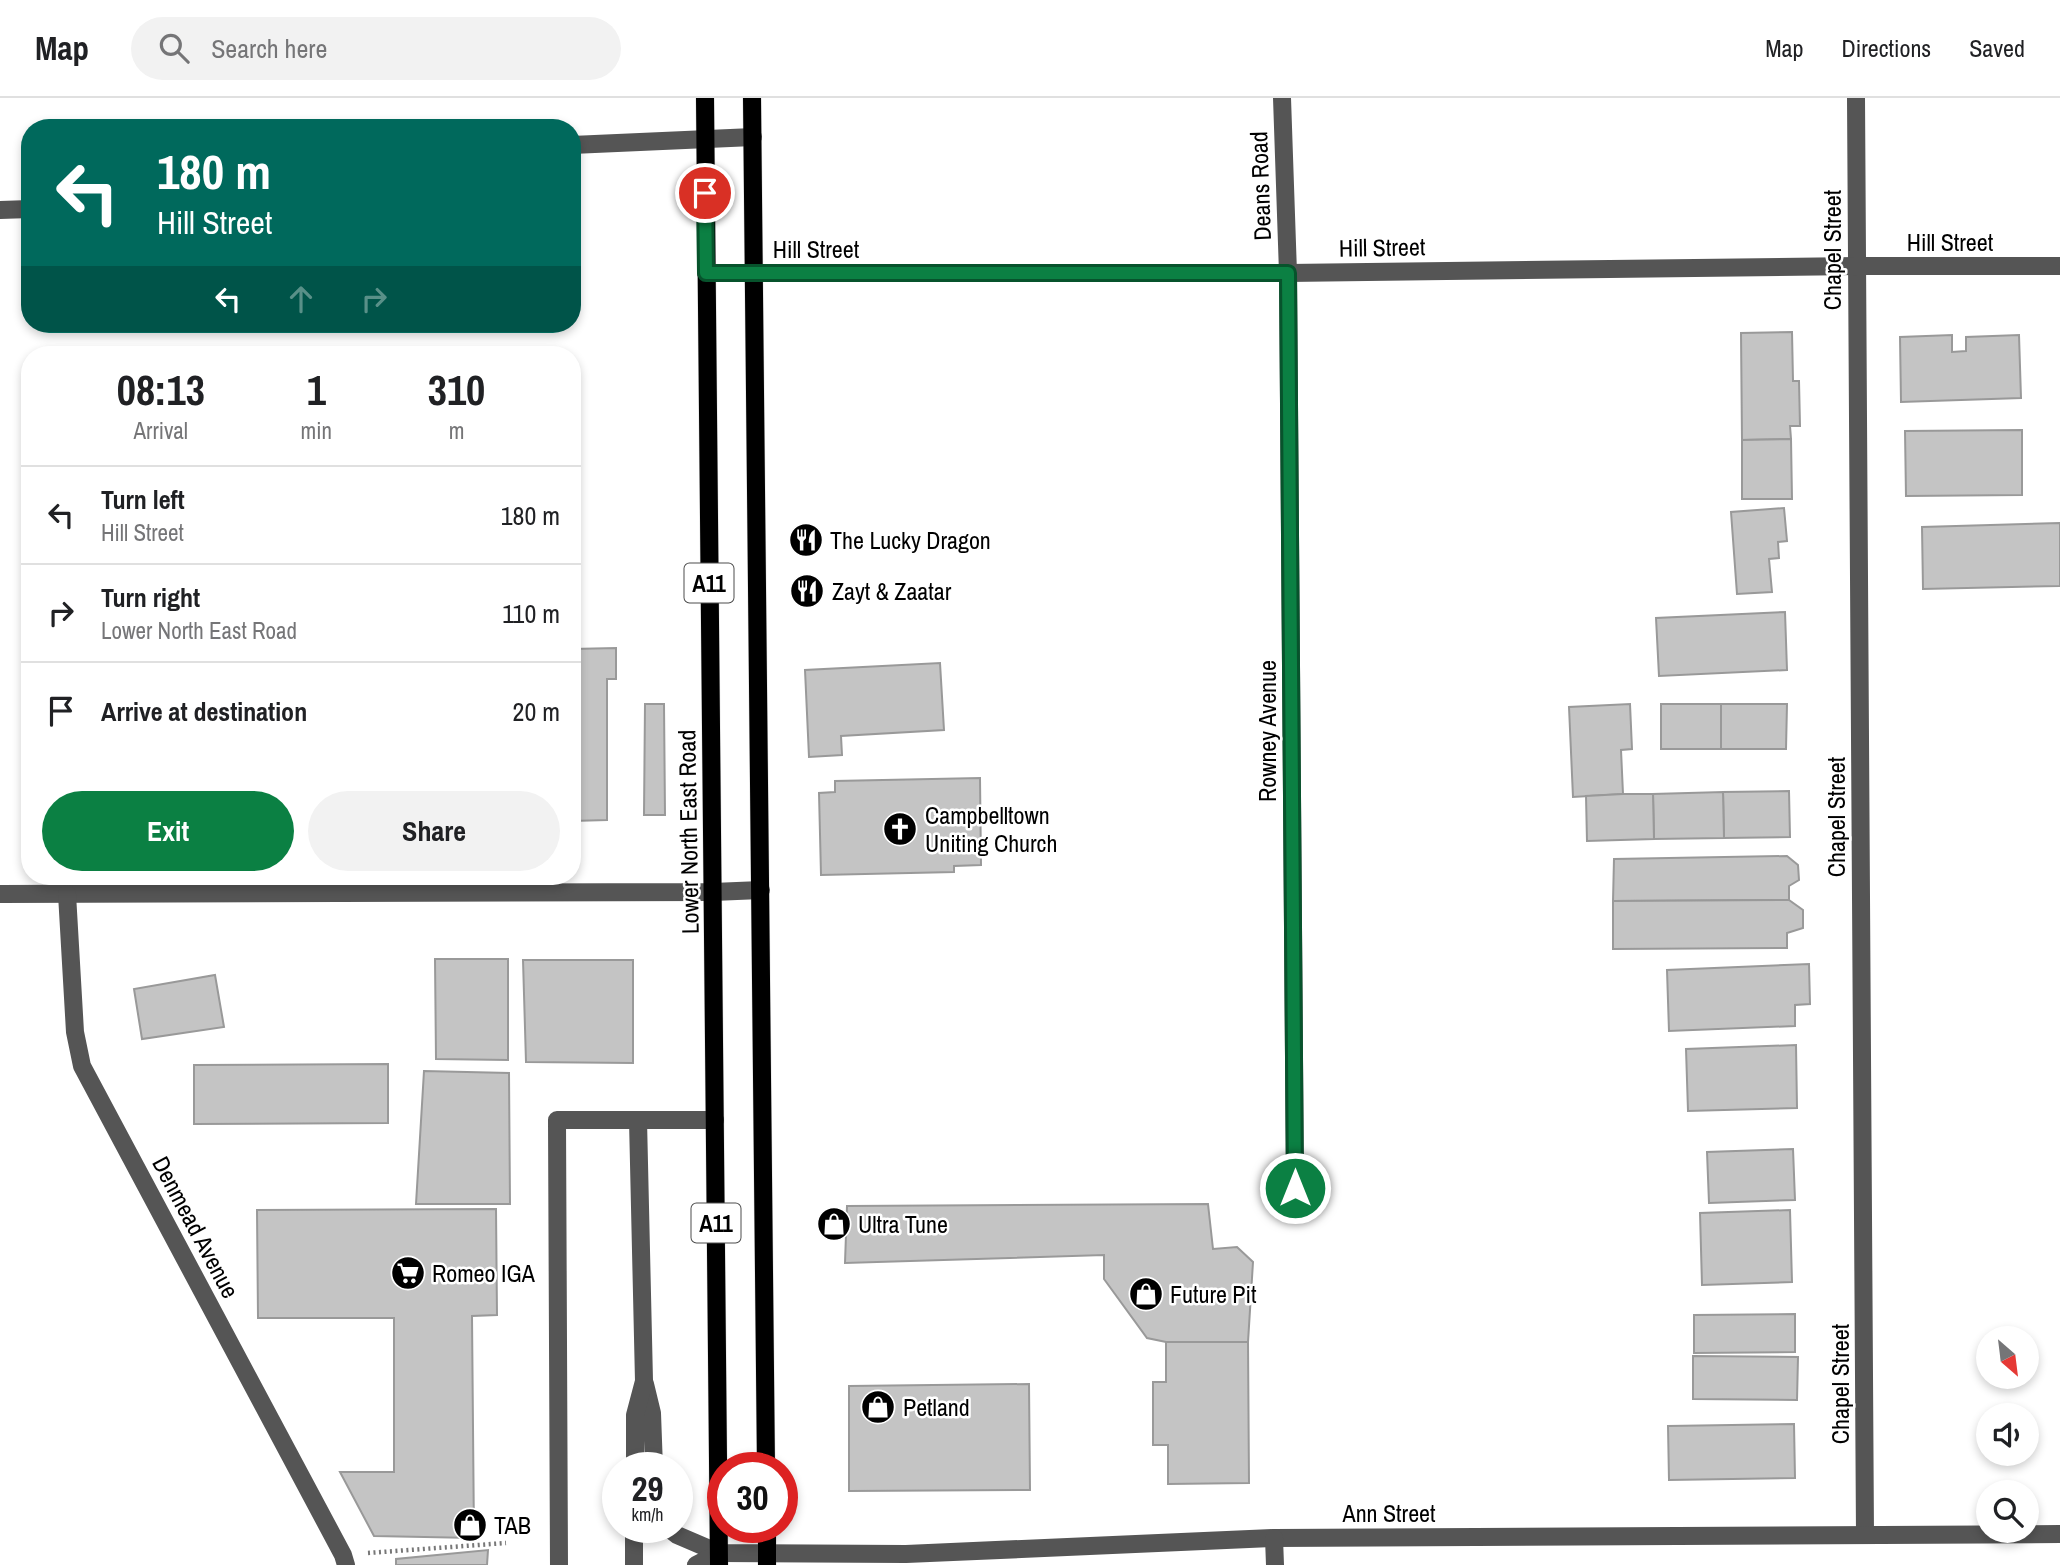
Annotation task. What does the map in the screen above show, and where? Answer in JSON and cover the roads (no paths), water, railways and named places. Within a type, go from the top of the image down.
[{"type":"main road","name":"Lower North East Road","points":[[705,98],[719,1559]]},
{"type":"main road","name":"A11","points":[[752,98],[766,1452]]},
{"type":"street","name":"Deans Road","points":[[1282,98],[1288,273]]},
{"type":"street","name":"Chapel Street","points":[[1856,98],[1865,1535]]},
{"type":"street","points":[[581,145],[752,137]]},
{"type":"street","points":[[0,210],[21,209]]},
{"type":"street","name":"Hill Street","points":[[706,273],[1288,273],[2060,266]]},
{"type":"street","name":"Rowney Avenue","points":[[1288,273],[1295,1188]]},
{"type":"street","points":[[0,894],[761,890]]},
{"type":"street","name":"Denmead Avenue","points":[[67,894],[75,1031],[82,1066],[345,1560]]},
{"type":"street","points":[[559,1565],[557,1120],[715,1120]]},
{"type":"street","points":[[638,1120],[644,1381],[652,1413],[653,1452]]},
{"type":"street","points":[[635,1452],[635,1415],[644,1381]]},
{"type":"street","name":"Ann Street","points":[[719,1559],[922,1554],[1275,1538],[2060,1534]]},
{"type":"street","points":[[1275,1538],[1275,1565]]},
{"type":"street","points":[[634,1565],[635,1543]]},
{"type":"street","points":[[691,1543],[719,1559]]},
{"type":"street","points":[[696,1565],[719,1559]]},
{"type":"place","name":"The Lucky Dragon","points":[[806,540]]},
{"type":"place","name":"Zayt & Zaatar","points":[[807,591]]},
{"type":"place","name":"Campbelltown Uniting Church","points":[[900,829]]},
{"type":"place","name":"Ultra Tune","points":[[834,1224]]},
{"type":"place","name":"Romeo IGA","points":[[408,1273]]},
{"type":"place","name":"Future Pit","points":[[1146,1294]]},
{"type":"place","name":"Petland","points":[[878,1407]]},
{"type":"place","name":"TAB","points":[[470,1525]]}]
